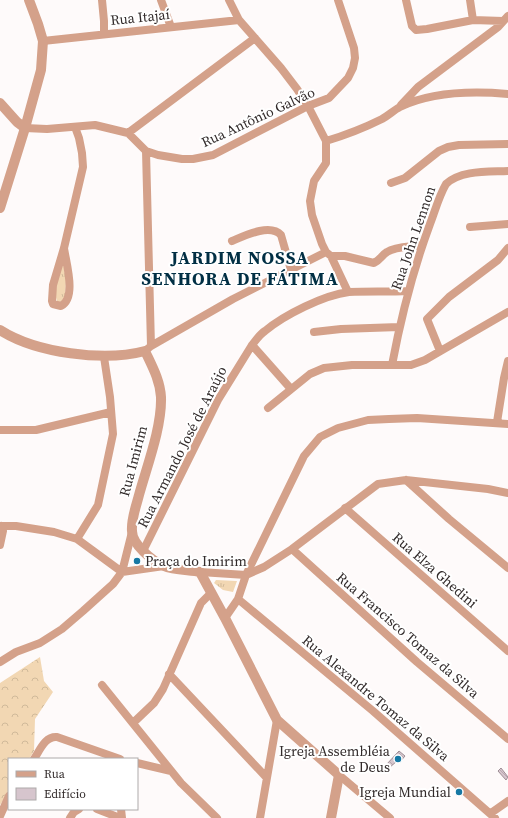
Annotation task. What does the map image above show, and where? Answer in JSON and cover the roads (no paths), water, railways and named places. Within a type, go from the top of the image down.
[{"type":"street","points":[[0,208],[41,70],[43,41],[29,0]]},
{"type":"street","points":[[102,0],[104,34]]},
{"type":"street","points":[[161,0],[171,27]]},
{"type":"street","points":[[229,0],[239,20],[285,73],[308,106],[326,141],[326,163],[314,181],[310,201],[312,215],[322,244],[348,292]]},
{"type":"street","name":"Rua Antônio Galvão","points":[[128,133],[146,151],[158,155],[182,159],[193,159],[213,154],[308,106],[329,98],[348,78],[356,58],[338,0]]},
{"type":"street","points":[[406,0],[412,26],[416,30],[426,30],[473,20],[506,18]]},
{"type":"street","points":[[470,0],[473,20]]},
{"type":"street","points":[[326,141],[369,126],[385,117],[399,107],[418,87],[498,27],[506,18]]},
{"type":"street","name":"Rua Itajaí","points":[[43,41],[239,20]]},
{"type":"street","points":[[0,103],[17,122],[25,128],[47,129],[95,125],[128,133],[255,38]]},
{"type":"street","points":[[399,107],[431,97],[448,94],[486,92],[508,94]]},
{"type":"street","points":[[64,248],[69,292],[68,299],[65,304],[61,306],[53,304],[52,296],[56,274],[64,248],[83,167],[79,138],[74,127]]},
{"type":"street","points":[[391,183],[405,178],[439,151],[448,147],[460,145],[508,144]]},
{"type":"street","points":[[146,151],[148,349]]},
{"type":"street","name":"Rua John Lennon","points":[[392,365],[408,291],[422,245],[443,188],[451,179],[463,175],[508,170]]},
{"type":"street","points":[[470,227],[508,224]]},
{"type":"street","points":[[232,241],[255,231],[271,230],[279,232],[282,235],[291,270]]},
{"type":"street","points":[[0,330],[8,335],[61,352],[104,357],[131,355],[148,349],[233,300],[291,270],[328,254],[345,256],[374,263],[386,252],[394,249],[422,245]]},
{"type":"street","points":[[440,351],[427,318],[449,297],[498,260],[508,248]]},
{"type":"street","name":"Rua Armando José de Araújo","points":[[143,551],[218,400],[252,345],[263,332],[305,306],[348,292],[408,291]]},
{"type":"street","points":[[268,408],[310,374],[324,368],[352,365],[411,365],[425,360],[508,312]]},
{"type":"street","points":[[314,332],[341,329],[399,327]]},
{"type":"street","points":[[252,345],[291,389]]},
{"type":"street","name":"Rua Imirim","points":[[132,532],[134,516],[156,434],[160,412],[161,396],[148,349]]},
{"type":"street","points":[[77,539],[98,505],[113,434],[110,397],[104,357]]},
{"type":"street","points":[[497,422],[508,361]]},
{"type":"street","points":[[0,430],[36,430],[111,412]]},
{"type":"street","points":[[225,618],[238,599],[246,575],[304,456],[320,437],[338,428],[368,420],[389,418],[497,422],[508,424]]},
{"type":"street","points":[[0,545],[3,531],[0,526],[16,526],[48,531],[77,539],[122,572],[164,566],[200,572],[246,575],[264,567],[292,549],[378,484],[406,480],[481,488],[508,493]]},
{"type":"street","points":[[406,480],[448,519],[508,568]]},
{"type":"street","name":"Rua Elza Ghedini","points":[[345,508],[508,651]]},
{"type":"street","points":[[132,532],[138,545],[143,551],[164,566]]},
{"type":"street","points":[[0,662],[16,652],[40,643],[62,629],[113,584],[122,572],[132,532]]},
{"type":"street","name":"Rua Francisco Tomaz da Silva","points":[[292,549],[417,662],[508,739]]},
{"type":"street","points":[[200,572],[277,720],[338,775],[390,818]]},
{"type":"street","points":[[134,723],[154,703],[162,689],[201,604],[211,593]]},
{"type":"street","name":"Rua Alexandre Tomaz da Silva","points":[[238,599],[373,711],[493,816]]},
{"type":"street","points":[[169,674],[266,777]]},
{"type":"street","points":[[102,685],[181,783],[217,818]]},
{"type":"street","points":[[260,818],[277,720]]},
{"type":"street","points":[[35,758],[47,740],[52,737],[57,737],[116,758]]},
{"type":"street","points":[[138,763],[171,771]]},
{"type":"street","points":[[331,818],[338,775]]},
{"type":"street","points":[[0,816],[8,798]]},
{"type":"street","points":[[493,816],[508,801]]},
{"type":"street","points":[[70,818],[77,810]]},
{"type":"street","points":[[100,810],[121,818]]},
{"type":"place","name":"Praça do Imirim","points":[[137,561]]},
{"type":"place","name":"Igreja Assembléia de Deus","points":[[398,759]]},
{"type":"place","name":"Igreja Mundial","points":[[459,792]]},
{"type":"district","name":"JARDIM NOSSA SENHORA DE FÁTIMA","points":[[240,267]]}]
